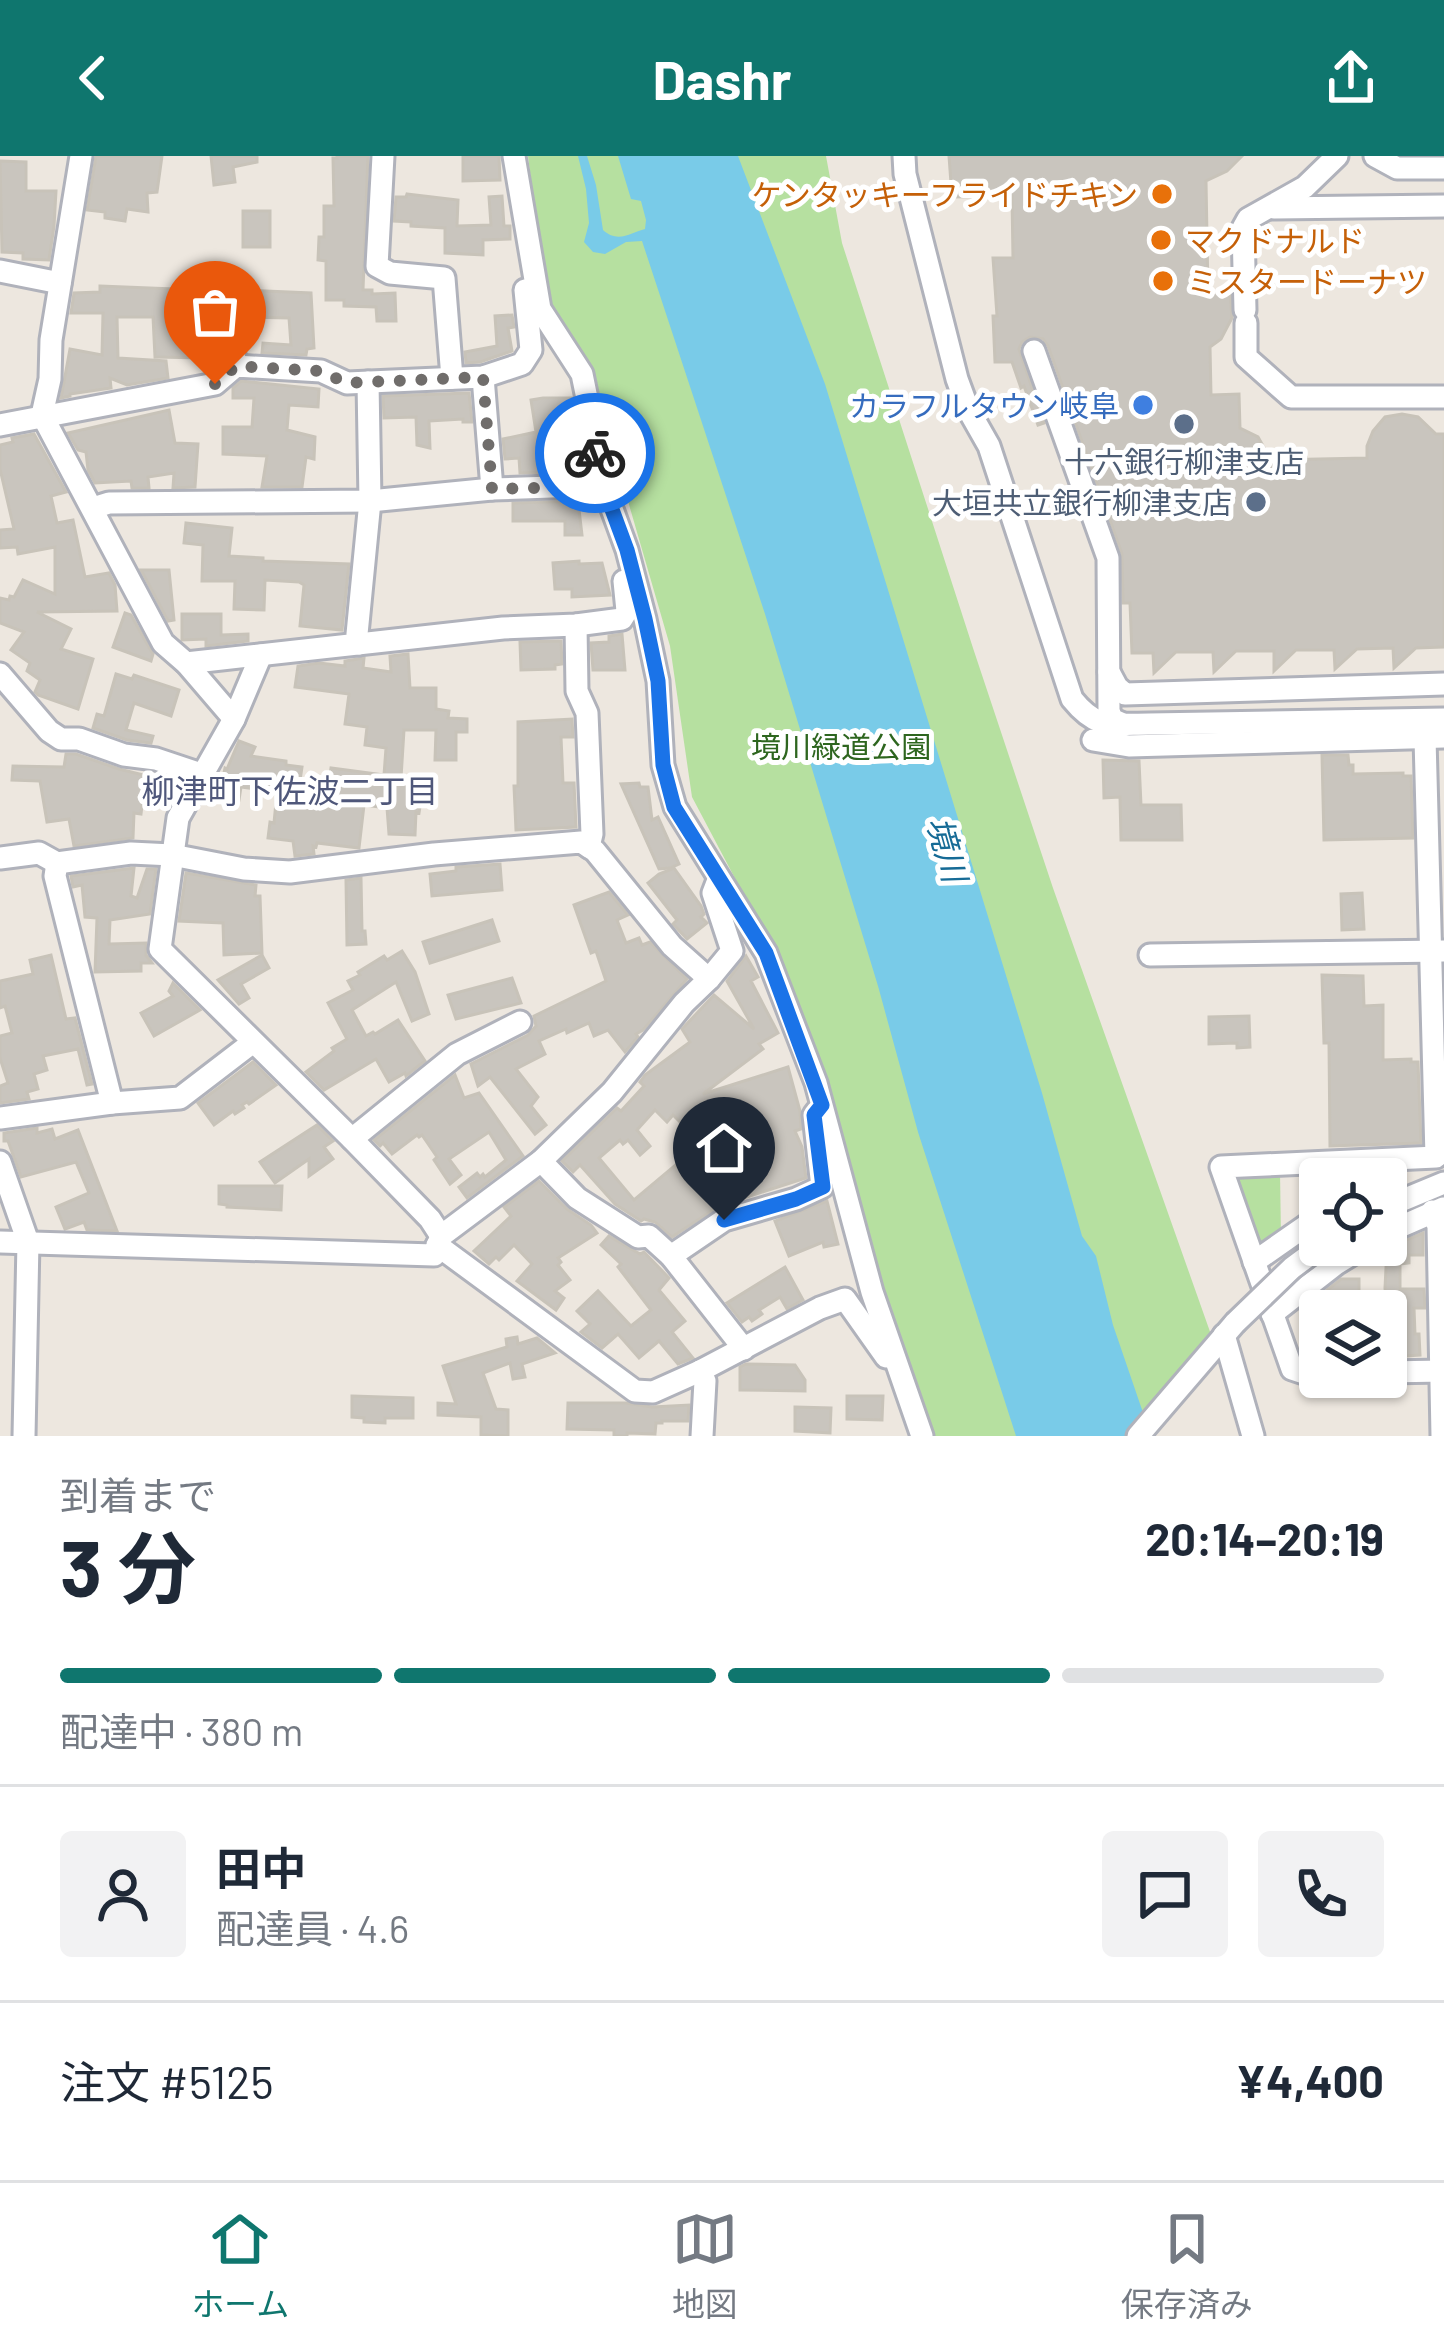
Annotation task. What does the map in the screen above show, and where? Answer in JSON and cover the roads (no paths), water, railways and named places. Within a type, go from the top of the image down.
[{"type":"street","points":[[80,156],[42,415],[163,643],[186,662],[234,719]]},
{"type":"street","points":[[383,156],[377,266],[390,273],[444,278],[452,378]]},
{"type":"street","points":[[514,156],[540,309],[582,374],[597,469],[627,550],[658,681],[663,765],[674,807],[766,953],[822,1105],[872,1292],[922,1436]]},
{"type":"street","points":[[904,156],[957,380],[989,446],[1072,699],[1088,718],[1108,724],[1444,719]]},
{"type":"street","points":[[1337,156],[1305,187],[1248,219],[1243,228],[1246,357],[1291,397],[1444,397]]},
{"type":"street","points":[[1375,156],[1397,168],[1444,168]]},
{"type":"street","points":[[1268,208],[1438,206]]},
{"type":"street","points":[[0,425],[215,384],[236,366],[321,371],[346,383],[483,377],[522,364],[530,350],[524,286],[535,268]]},
{"type":"street","points":[[0,271],[60,283]]},
{"type":"street","points":[[229,284],[236,366]]},
{"type":"street","points":[[1034,351],[1108,558],[1109,710],[1112,718],[1124,724]]},
{"type":"street","points":[[483,377],[492,489]]},
{"type":"street","points":[[359,644],[370,501],[368,382]]},
{"type":"street","points":[[93,508],[109,503],[370,501],[492,489],[580,487],[584,424],[591,418]]},
{"type":"street","points":[[186,662],[622,619],[627,610],[620,551],[627,550]]},
{"type":"street","points":[[576,625],[577,691],[586,713],[589,847]]},
{"type":"street","points":[[261,655],[234,719],[178,818],[160,949],[430,1219],[439,1240],[635,1391],[653,1392],[845,1299],[896,1365]]},
{"type":"street","points":[[1109,672],[1125,694],[1444,684]]},
{"type":"street","points":[[0,674],[61,739],[79,739],[201,774]]},
{"type":"street","points":[[1093,740],[1129,746],[1435,737],[1440,1156]]},
{"type":"street","points":[[0,858],[39,853],[57,863],[131,853],[290,872],[581,842],[595,850],[672,946],[709,980]]},
{"type":"street","points":[[57,863],[55,876],[112,1103]]},
{"type":"street","points":[[0,1242],[434,1255],[439,1240],[542,1161],[612,1092],[732,951],[713,893],[718,880]]},
{"type":"street","points":[[1150,955],[1438,951]]},
{"type":"street","points":[[352,1139],[457,1054],[520,1022]]},
{"type":"street","points":[[0,1118],[180,1098],[254,1042]]},
{"type":"street","points":[[671,1256],[724,1220],[823,1187],[814,1115],[822,1105]]},
{"type":"street","points":[[1407,1170],[1440,1156]]},
{"type":"street","points":[[1299,1371],[1292,1369],[1221,1167],[1440,1156]]},
{"type":"street","points":[[542,1161],[578,1198],[638,1237],[649,1236],[671,1256],[744,1349]]},
{"type":"street","points":[[0,1162],[28,1242],[24,1436]]},
{"type":"street","points":[[1407,1198],[1444,1183]]},
{"type":"street","points":[[1407,1223],[1438,1209],[1442,1436]]},
{"type":"street","points":[[1254,1262],[1299,1231]]},
{"type":"street","points":[[1138,1436],[1229,1329],[1299,1263]]},
{"type":"street","points":[[1272,1314],[1333,1266]]},
{"type":"street","points":[[1229,1329],[1253,1436]]},
{"type":"street","points":[[700,1371],[705,1382],[702,1436]]},
{"type":"street","points":[[1407,1372],[1442,1371]]},
{"type":"water","name":"境川","points":[[578,156],[587,156],[603,230],[619,237],[645,229],[646,220],[641,201],[631,199],[618,156],[738,156],[825,384],[1082,1236],[1096,1256],[1113,1325],[1151,1436],[1016,1436],[918,1132],[765,614],[642,241],[626,242],[605,254],[593,252],[584,242],[589,223]]},
{"type":"place","name":"ケンタッキーフライドチキン","points":[[1162,194]]},
{"type":"place","name":"マクドナルド","points":[[1161,240]]},
{"type":"place","name":"ミスタードーナツ","points":[[1163,281]]},
{"type":"place","name":"カラフルタウン岐阜","points":[[1143,405]]},
{"type":"place","name":"十六銀行柳津支店","points":[[1184,424]]},
{"type":"place","name":"大垣共立銀行柳津支店","points":[[1256,502]]},
{"type":"district","name":"柳津町下佐波二丁目","points":[[290,790]]},
{"type":"park label","name":"境川緑道公園","points":[[841,746]]}]
